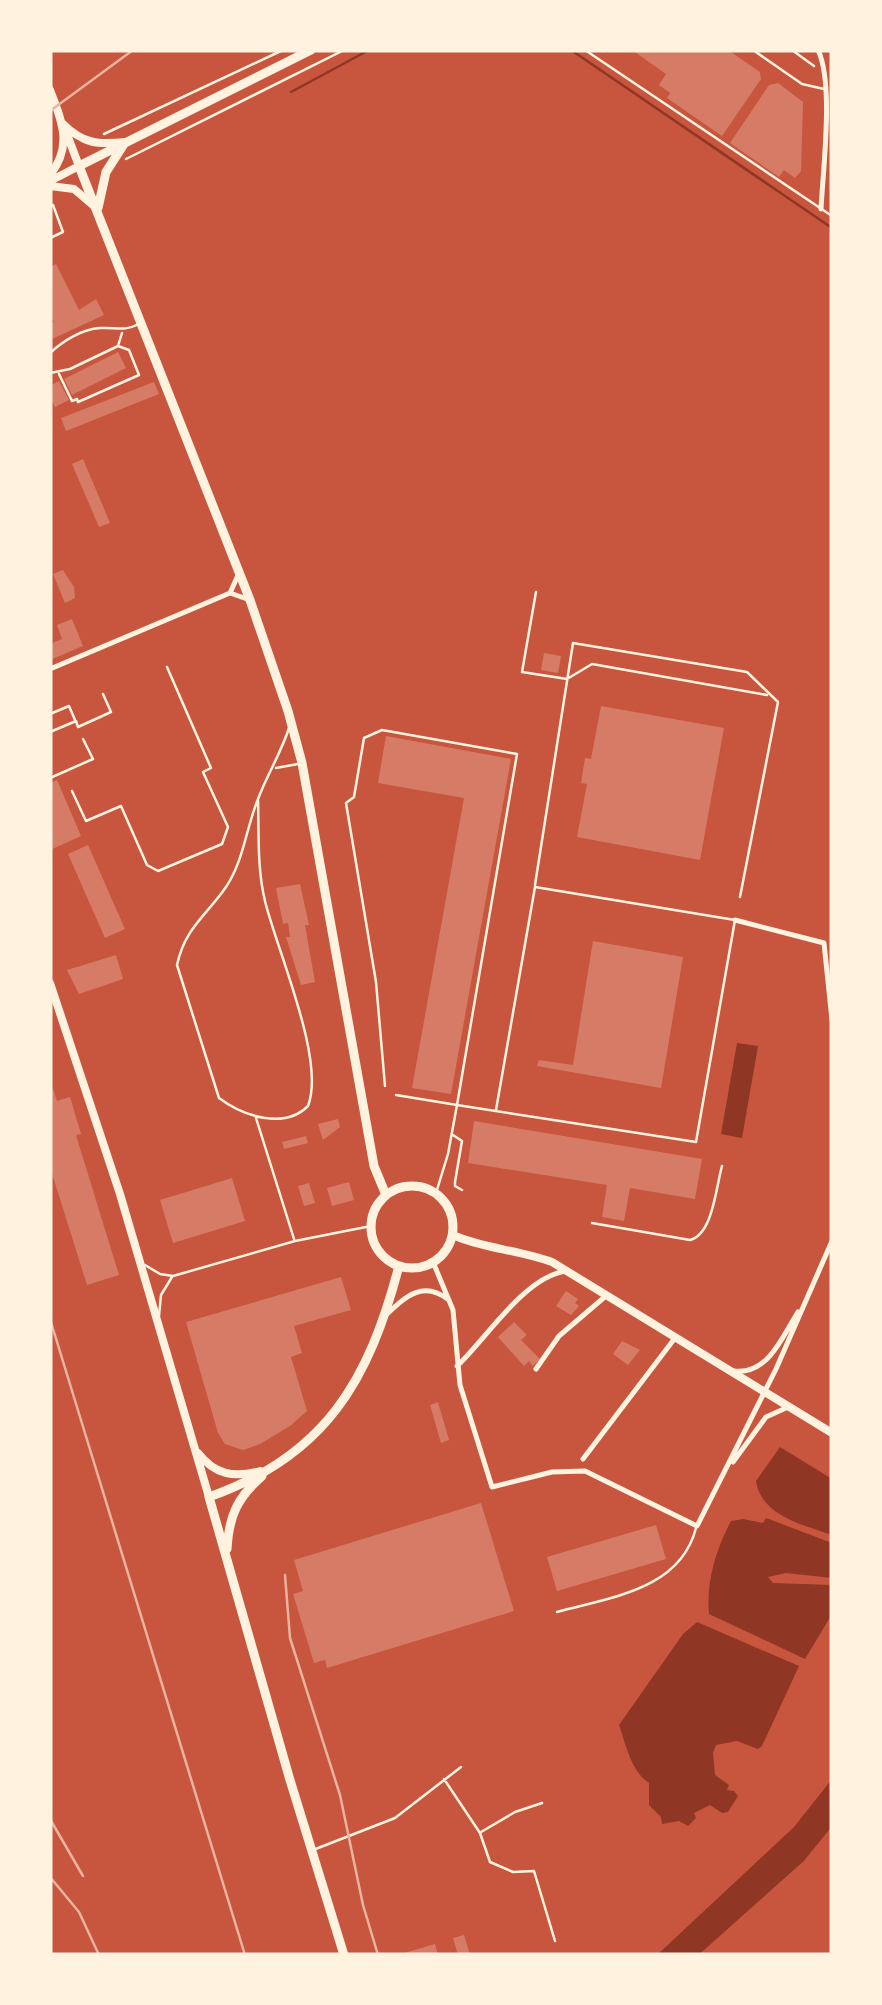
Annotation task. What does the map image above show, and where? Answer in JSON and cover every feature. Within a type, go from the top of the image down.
[{"type":"main road","points":[[312,50],[79,166],[250,600],[291,721],[374,1166],[386,1195]]},
{"type":"main road","points":[[98,210],[106,172],[126,142]]},
{"type":"main road","points":[[410,1186],[436,1193],[450,1211],[453,1235],[449,1246],[422,1267],[398,1266],[378,1250],[371,1226],[373,1214],[386,1195],[410,1186]]},
{"type":"main road","points":[[226,1556],[233,1511],[244,1492],[318,1432],[362,1373],[398,1266]]},
{"type":"main road","points":[[272,1468],[209,1497],[344,1955]]},
{"type":"street","points":[[818,50],[824,65],[825,90],[821,209]]},
{"type":"street","points":[[50,90],[79,166],[50,181]]},
{"type":"street","points":[[65,129],[98,145],[126,142]]},
{"type":"street","points":[[50,181],[64,149],[65,129]]},
{"type":"street","points":[[50,181],[74,190],[98,210]]},
{"type":"street","points":[[50,669],[230,592],[239,572]]},
{"type":"street","points":[[230,592],[250,600]]},
{"type":"street","points":[[735,920],[824,942],[832,1020]]},
{"type":"street","points":[[50,983],[140,1261],[209,1497]]},
{"type":"street","points":[[453,1235],[468,1242],[529,1254],[568,1271],[832,1433]]},
{"type":"street","points":[[433,1262],[450,1302],[457,1366],[492,1487],[563,1470],[586,1471],[696,1526],[811,1293],[832,1241]]},
{"type":"street","points":[[457,1366],[528,1292],[552,1274],[568,1271]]},
{"type":"street","points":[[381,1320],[416,1291],[438,1292],[450,1302]]},
{"type":"street","points":[[729,1369],[746,1372],[758,1368],[811,1293]]},
{"type":"street","points":[[536,1369],[559,1336],[607,1295]]},
{"type":"street","points":[[583,1460],[676,1338]]},
{"type":"street","points":[[722,1477],[766,1417],[793,1407]]},
{"type":"street","points":[[196,1450],[208,1466],[222,1473],[240,1476],[272,1468]]},
{"type":"lane","points":[[585,50],[832,216]]},
{"type":"lane","points":[[753,50],[802,84],[825,90]]},
{"type":"lane","points":[[792,50],[814,66]]},
{"type":"lane","points":[[50,206],[63,232],[50,238]]},
{"type":"lane","points":[[50,353],[63,342],[92,329],[122,332],[140,324]]},
{"type":"lane","points":[[118,346],[122,332]]},
{"type":"lane","points":[[50,373],[59,374],[118,346],[128,350],[139,375],[72,402],[59,374]]},
{"type":"lane","points":[[536,592],[522,672],[568,679],[592,664],[771,695]]},
{"type":"lane","points":[[496,1110],[573,643],[748,672],[778,702],[740,897]]},
{"type":"lane","points":[[72,791],[86,821],[121,806],[147,865],[158,871],[222,844],[228,827],[203,772],[211,768],[167,667]]},
{"type":"lane","points":[[50,714],[69,706],[78,727],[111,712],[103,694]]},
{"type":"lane","points":[[258,799],[264,897],[305,1035],[313,1081],[308,1106],[283,1120],[234,1110],[219,1098],[177,965],[182,943],[226,887],[238,865],[258,799],[291,721]]},
{"type":"lane","points":[[50,732],[76,722]]},
{"type":"lane","points":[[385,1086],[376,982],[346,803],[354,797],[364,738],[382,730],[517,754],[457,1105],[436,1193]]},
{"type":"lane","points":[[50,778],[92,760],[84,739]]},
{"type":"lane","points":[[274,768],[302,764]]},
{"type":"lane","points":[[396,1094],[696,1142],[735,920],[535,886]]},
{"type":"lane","points":[[256,1115],[294,1241]]},
{"type":"lane","points":[[451,1135],[462,1141],[455,1182],[462,1190]]},
{"type":"lane","points":[[592,1223],[697,1238],[705,1229],[722,1166]]},
{"type":"lane","points":[[140,1261],[150,1270],[173,1276],[294,1241],[371,1226]]},
{"type":"lane","points":[[159,1324],[162,1295],[173,1276]]},
{"type":"lane","points":[[557,1612],[661,1579],[682,1559],[696,1526]]},
{"type":"lane","points":[[311,1850],[380,1826],[461,1767]]},
{"type":"lane","points":[[444,1779],[480,1832],[490,1862],[513,1872],[534,1870],[555,1941]]},
{"type":"lane","points":[[480,1832],[515,1812],[542,1803]]},
{"type":"path","points":[[100,135],[284,50]]},
{"type":"path","points":[[122,162],[344,50]]},
{"type":"shaded area","points":[[737,1043],[758,1046],[742,1138],[721,1134]]},
{"type":"shaded area","points":[[780,1447],[832,1479],[832,1535],[785,1517],[766,1503],[760,1493],[756,1481]]},
{"type":"shaded area","points":[[766,1518],[832,1543],[832,1578],[786,1573],[768,1577],[773,1583],[832,1585],[832,1614],[805,1659],[709,1614],[713,1566],[731,1521],[763,1523]]},
{"type":"shaded area","points":[[697,1622],[799,1666],[762,1746],[758,1749],[737,1741],[716,1745],[715,1775],[738,1796],[728,1812],[722,1813],[710,1805],[694,1813],[696,1818],[688,1826],[679,1821],[662,1824],[661,1817],[649,1805],[649,1783],[633,1765],[619,1725],[683,1634]]},
{"type":"shaded area","points":[[832,1779],[832,1812],[809,1841],[686,1955],[657,1955],[794,1827]]},
{"type":"building","points":[[632,50],[728,50],[760,72],[761,79],[722,136],[667,98],[670,93],[659,85],[666,74]]},
{"type":"building","points":[[778,83],[803,102],[801,171],[795,178],[784,170],[779,177],[730,143],[769,85]]},
{"type":"building","points":[[56,264],[79,310],[96,299],[104,315],[50,340],[50,324],[54,322],[50,315],[50,267]]},
{"type":"building","points":[[118,352],[126,368],[72,395],[64,379]]},
{"type":"building","points":[[59,381],[69,400],[55,407],[50,386]]},
{"type":"building","points":[[154,382],[159,394],[66,431],[61,418]]},
{"type":"building","points":[[83,459],[110,523],[99,527],[72,464]]},
{"type":"building","points":[[63,570],[74,587],[75,598],[65,603],[53,574]]},
{"type":"building","points":[[72,619],[83,646],[50,660],[50,644],[62,639],[57,625]]},
{"type":"building","points":[[544,653],[561,656],[558,673],[541,670]]},
{"type":"building","points":[[601,706],[724,728],[700,860],[577,837],[587,784],[581,783],[585,758],[591,759]]},
{"type":"building","points":[[386,736],[511,759],[451,1094],[412,1088],[464,798],[378,783]]},
{"type":"building","points":[[57,780],[81,836],[50,850],[50,783]]},
{"type":"building","points":[[88,845],[125,929],[105,938],[68,854]]},
{"type":"building","points":[[300,884],[315,982],[301,985],[276,888]]},
{"type":"building","points":[[593,941],[683,957],[661,1088],[537,1066],[539,1060],[573,1065]]},
{"type":"building","points":[[116,955],[123,979],[79,994],[67,970]]},
{"type":"building","points":[[50,1080],[57,1101],[70,1097],[81,1134],[76,1135],[119,1275],[87,1285],[50,1167]]},
{"type":"building","points":[[338,1119],[340,1127],[323,1140],[318,1124]]},
{"type":"building","points":[[474,1121],[702,1159],[695,1199],[630,1188],[624,1221],[602,1217],[607,1185],[468,1163]]},
{"type":"building","points":[[306,1136],[308,1143],[284,1149],[282,1142]]},
{"type":"building","points":[[232,1178],[245,1221],[173,1243],[160,1200]]},
{"type":"building","points":[[349,1182],[354,1200],[332,1206],[327,1188]]},
{"type":"building","points":[[309,1183],[315,1203],[304,1206],[298,1186]]},
{"type":"building","points":[[341,1277],[351,1310],[294,1326],[302,1353],[291,1357],[307,1411],[260,1444],[243,1450],[225,1444],[218,1433],[186,1322]]},
{"type":"building","points":[[566,1291],[578,1299],[575,1303],[579,1306],[571,1315],[556,1306]]},
{"type":"building","points":[[514,1322],[527,1335],[521,1340],[540,1359],[533,1366],[529,1361],[524,1366],[498,1337]]},
{"type":"building","points":[[622,1341],[640,1350],[628,1365],[613,1354]]},
{"type":"building","points":[[438,1402],[449,1440],[441,1443],[430,1405]]},
{"type":"building","points":[[481,1503],[514,1611],[327,1668],[325,1660],[314,1663],[293,1594],[303,1591],[294,1560]]},
{"type":"building","points":[[656,1525],[666,1559],[557,1591],[547,1557]]},
{"type":"building","points":[[464,1935],[470,1955],[458,1955],[453,1938]]},
{"type":"building","points":[[435,1944],[438,1955],[401,1955],[401,1954]]},
{"type":"waterway","points":[[291,92],[369,50]]},
{"type":"waterway","points":[[571,50],[832,228]]},
{"type":"waterway","points":[[685,1955],[797,1855],[832,1812]]},
{"type":"railway","points":[[50,111],[133,50]]},
{"type":"railway","points":[[50,1319],[245,1955]]},
{"type":"railway","points":[[285,1575],[290,1638],[340,1795],[363,1905],[378,1955]]},
{"type":"railway","points":[[50,1819],[83,1876]]},
{"type":"railway","points":[[50,1877],[79,1912],[99,1955]]}]
